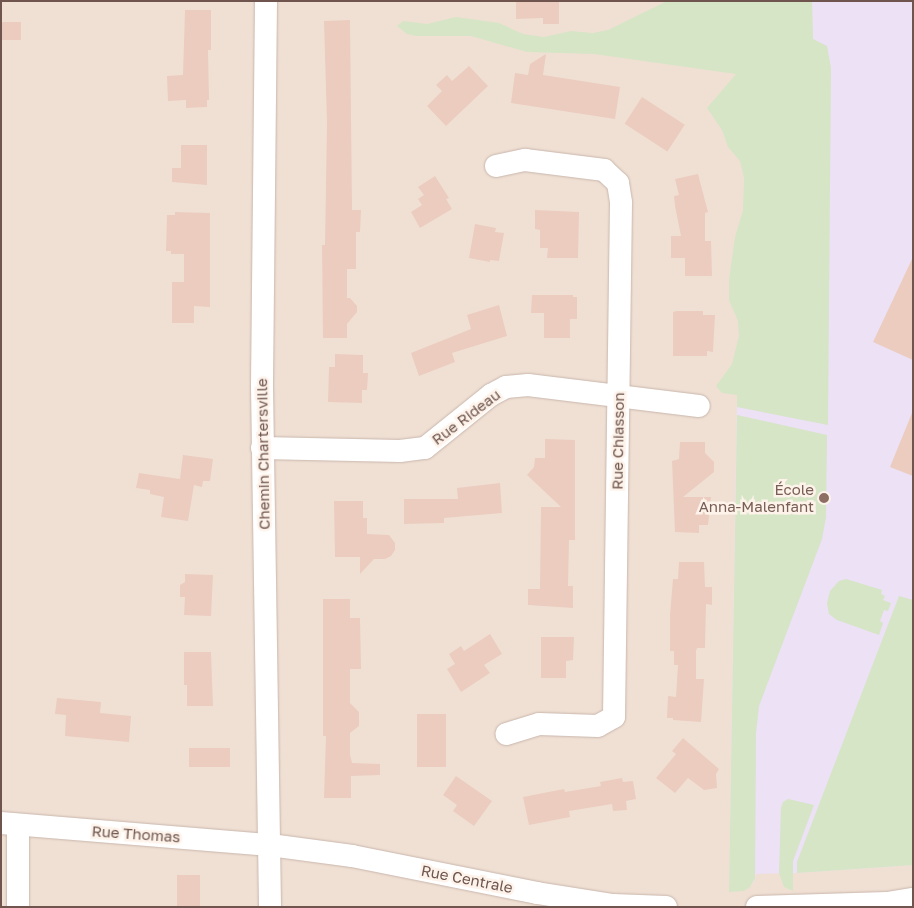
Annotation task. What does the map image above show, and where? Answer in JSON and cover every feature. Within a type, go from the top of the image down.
[{"type":"street","name":"Chemin Chartersville","points":[[266,1],[262,448],[270,907]]},
{"type":"street","name":"Rue Chiasson","points":[[496,166],[525,160],[604,170],[618,183],[621,202],[614,717],[598,726],[539,724],[507,734]]},
{"type":"street","name":"Rue Rideau","points":[[262,448],[400,451],[424,448],[491,395],[506,387],[535,386],[699,406]]},
{"type":"street","name":"Rue Thomas","points":[[9,824],[270,845]]},
{"type":"street","points":[[9,824],[18,907]]},
{"type":"street","name":"Rue Centrale","points":[[270,845],[352,856],[537,900],[666,907]]},
{"type":"street","points":[[757,907],[887,903],[913,899]]},
{"type":"shaded area","points":[[1,1],[913,1],[913,907],[1,907]]},
{"type":"shaded area","name":"École Anna-Malenfant","points":[[812,1],[913,1],[913,865],[756,874],[753,883],[747,889],[729,892],[737,395],[818,367]]},
{"type":"green space","points":[[667,1],[812,1],[813,39],[827,46],[831,68],[828,425],[737,407],[737,395],[722,393],[716,386],[732,364],[739,336],[738,321],[729,300],[729,280],[735,237],[743,210],[744,178],[740,161],[728,147],[722,130],[707,108],[736,74],[594,54],[527,52],[471,36],[416,36],[407,34],[397,26],[403,21],[427,24],[456,17],[499,23],[523,34],[544,37],[571,31],[593,33],[608,30]]},
{"type":"green space","points":[[737,415],[827,435],[826,517],[822,539],[759,706],[756,733],[755,878],[750,887],[744,891],[729,892]]},
{"type":"green space","points":[[846,579],[882,590],[881,594],[885,596],[883,600],[891,603],[888,611],[884,610],[880,621],[883,623],[879,635],[837,620],[829,614],[827,603],[830,591],[839,581]]},
{"type":"green space","points":[[899,596],[913,600],[913,865],[797,873],[797,862]]},
{"type":"green space","points":[[788,799],[814,805],[793,861],[793,891],[784,887],[779,873],[781,808],[783,802]]},
{"type":"building","points":[[516,1],[559,1],[559,24],[543,24],[543,18],[516,19]]},
{"type":"building","points":[[185,10],[211,10],[211,50],[208,50],[209,100],[207,100],[207,107],[186,108],[186,100],[168,101],[167,76],[183,75]]},
{"type":"building","points":[[350,20],[352,210],[361,210],[360,232],[356,232],[356,269],[347,269],[347,298],[350,298],[357,306],[357,312],[347,324],[347,338],[323,338],[322,245],[325,245],[327,123],[324,21]]},
{"type":"building","points":[[1,22],[21,22],[21,40],[1,40]]},
{"type":"building","points":[[546,54],[543,75],[620,87],[615,119],[511,103],[515,73],[528,75],[530,64]]},
{"type":"building","points":[[469,66],[488,86],[446,126],[427,106],[442,91],[436,85],[447,75],[452,81]]},
{"type":"building","points":[[642,97],[685,125],[667,152],[625,124]]},
{"type":"building","points":[[181,145],[207,145],[207,185],[172,182],[172,168],[181,168]]},
{"type":"building","points":[[698,174],[708,212],[705,213],[705,241],[711,241],[712,276],[685,276],[685,258],[671,258],[671,236],[681,236],[675,206],[674,196],[679,195],[675,179]]},
{"type":"building","points":[[435,176],[449,198],[446,199],[452,209],[420,228],[411,212],[422,205],[418,199],[424,195],[418,187]]},
{"type":"building","points":[[535,210],[579,212],[578,258],[547,258],[548,248],[540,248],[540,230],[535,229]]},
{"type":"building","points":[[175,212],[210,213],[210,307],[194,306],[194,323],[172,323],[172,282],[184,282],[184,254],[171,254],[171,251],[166,251],[167,215],[175,215]]},
{"type":"building","points":[[475,224],[496,228],[495,232],[504,233],[499,261],[490,260],[490,262],[469,258]]},
{"type":"building","points":[[913,257],[913,360],[873,342]]},
{"type":"building","points":[[532,295],[573,295],[573,297],[577,297],[577,319],[570,319],[570,338],[544,338],[544,313],[531,313]]},
{"type":"building","points":[[499,305],[507,336],[452,353],[455,362],[419,376],[411,353],[471,329],[467,315]]},
{"type":"building","points":[[703,311],[703,315],[715,315],[713,352],[707,351],[707,356],[673,356],[673,312]]},
{"type":"building","points":[[335,354],[363,355],[363,373],[368,373],[367,390],[362,390],[362,403],[328,402],[329,367],[335,367]]},
{"type":"building","points":[[913,413],[913,476],[890,467]]},
{"type":"building","points":[[545,439],[575,440],[575,540],[569,540],[568,586],[573,586],[573,608],[528,605],[528,589],[540,589],[541,507],[561,507],[527,475],[534,467],[535,458],[545,458]]},
{"type":"building","points":[[680,442],[705,442],[705,453],[714,462],[714,472],[683,497],[711,497],[708,525],[699,525],[699,533],[675,532],[672,461],[679,459]]},
{"type":"building","points":[[183,455],[213,459],[210,481],[203,481],[202,487],[194,485],[188,521],[161,517],[164,497],[150,494],[150,490],[136,488],[139,473],[180,479]]},
{"type":"building","points":[[500,483],[502,513],[444,518],[444,523],[404,524],[404,499],[458,499],[457,488]]},
{"type":"building","points":[[334,501],[363,501],[363,518],[367,518],[367,534],[389,535],[395,543],[395,550],[391,556],[385,559],[374,559],[360,574],[360,557],[335,557]]},
{"type":"building","points":[[679,562],[704,562],[705,587],[712,587],[712,605],[706,604],[705,648],[697,648],[696,651],[696,679],[704,679],[701,722],[667,718],[668,696],[676,697],[678,665],[674,665],[674,651],[670,651],[670,615],[673,579],[678,579]]},
{"type":"building","points":[[185,574],[213,575],[211,616],[184,615],[185,597],[180,597],[180,585],[185,582]]},
{"type":"building","points":[[323,599],[350,599],[350,618],[360,618],[361,669],[350,669],[350,703],[359,712],[359,726],[350,733],[350,755],[352,763],[380,764],[380,775],[351,776],[351,798],[324,798],[326,736],[323,736]]},
{"type":"building","points":[[490,634],[502,654],[484,665],[490,673],[461,692],[447,669],[455,664],[449,654],[461,646],[464,651]]},
{"type":"building","points":[[541,637],[574,637],[573,660],[566,661],[566,678],[541,678]]},
{"type":"building","points":[[184,652],[211,652],[213,706],[187,706],[187,685],[184,685]]},
{"type":"building","points":[[57,698],[101,702],[100,713],[131,716],[129,742],[65,736],[66,715],[55,714]]},
{"type":"building","points":[[417,714],[446,714],[446,767],[417,767]]},
{"type":"building","points":[[683,738],[719,769],[716,774],[717,788],[704,790],[688,778],[675,793],[656,778],[676,754],[672,751]]},
{"type":"building","points":[[189,748],[230,748],[230,767],[189,767]]},
{"type":"building","points":[[456,776],[492,801],[474,826],[453,811],[457,805],[443,795]]},
{"type":"building","points":[[622,778],[623,782],[633,781],[636,799],[626,801],[627,810],[613,811],[612,804],[569,811],[570,817],[529,825],[523,797],[564,789],[565,792],[601,786],[600,782]]},
{"type":"building","points":[[177,875],[200,875],[200,907],[177,907]]},
{"type":"place","name":"École Anna-Malenfant","points":[[824,498]]}]
